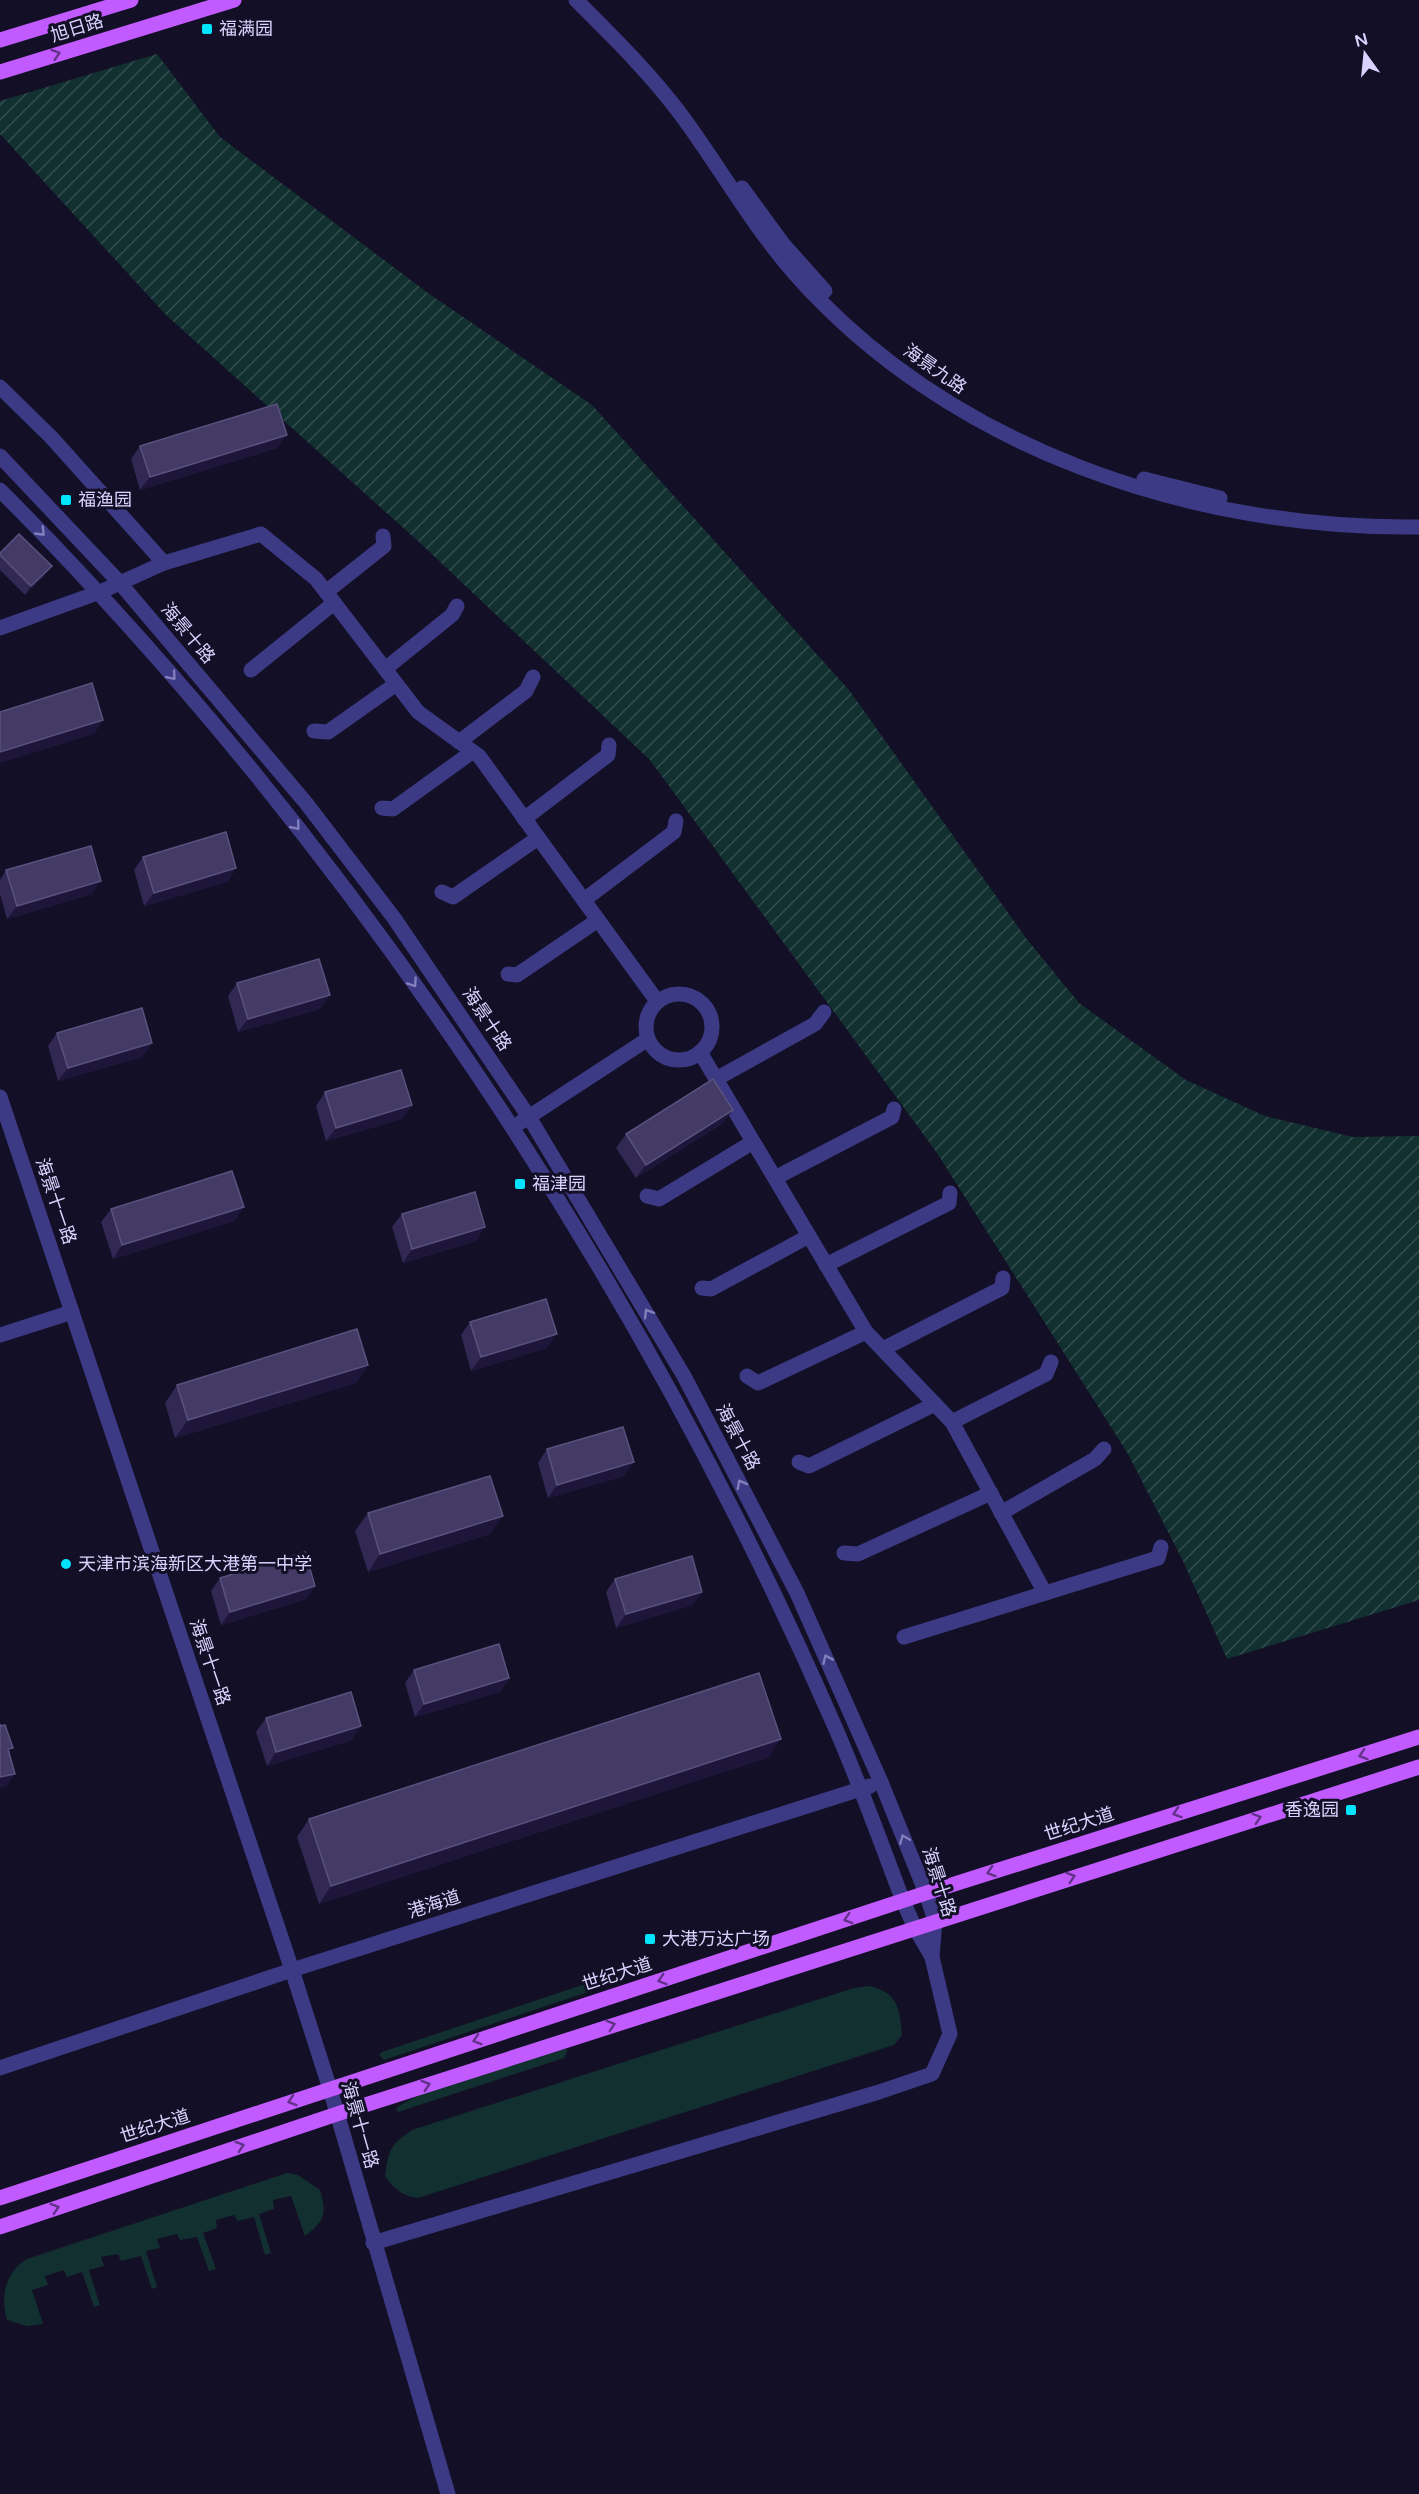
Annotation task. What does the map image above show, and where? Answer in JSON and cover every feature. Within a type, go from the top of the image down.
[{"type":"main road","name":"旭日路","points":[[0,40],[131,0]]},
{"type":"main road","name":"旭日路","points":[[0,72],[234,0]]},
{"type":"main road","name":"世纪大道","points":[[0,2198],[926,1893],[1419,1737]]},
{"type":"main road","points":[[0,2227],[337,2114],[1419,1767]]},
{"type":"street","name":"海景九路","points":[[576,0],[646,72],[676,109],[747,215],[797,276],[857,336],[929,391],[1018,440],[1076,465],[1161,494],[1239,513],[1287,521],[1358,527],[1419,528]]},
{"type":"street","name":"海景九路","points":[[589,0],[636,48],[688,108],[759,212],[800,264],[887,349],[933,381],[992,417],[1029,436],[1088,460],[1143,478],[1228,500],[1308,515],[1335,518],[1419,519]]},
{"type":"street","points":[[0,387],[51,437],[164,563]]},
{"type":"street","name":"海景十路","points":[[0,456],[120,583],[268,757],[342,849],[432,973],[529,1117],[648,1312],[797,1593],[881,1782],[926,1893],[935,1921],[932,1957]]},
{"type":"street","name":"海景十路","points":[[0,490],[100,592],[216,727],[314,848],[401,966],[511,1128],[604,1277],[713,1473],[800,1649],[860,1790],[903,1901],[932,1957]]},
{"type":"street","points":[[0,628],[100,592],[164,563],[261,534],[316,579],[418,712],[479,756],[657,1001]]},
{"type":"street","points":[[251,670],[384,546],[384,536]]},
{"type":"street","points":[[385,669],[452,615],[457,606]]},
{"type":"street","points":[[459,742],[526,691],[533,677]]},
{"type":"street","points":[[314,732],[328,732],[396,684]]},
{"type":"street","points":[[524,819],[608,755],[609,744]]},
{"type":"street","points":[[382,808],[393,809],[472,752]]},
{"type":"street","points":[[584,900],[674,832],[676,821]]},
{"type":"street","points":[[442,892],[453,897],[538,838]]},
{"type":"street","points":[[508,974],[517,975],[598,920]]},
{"type":"street","points":[[676,994],[696,998],[704,1005],[712,1024],[711,1035],[700,1052],[681,1060],[661,1055],[648,1039],[646,1019],[657,1001],[676,994]]},
{"type":"street","points":[[716,1079],[815,1024],[824,1012]]},
{"type":"street","points":[[511,1128],[648,1039]]},
{"type":"street","points":[[700,1052],[866,1332],[952,1422],[1045,1593]]},
{"type":"street","name":"海景十一路","points":[[0,1097],[292,1970],[330,2089],[448,2494]]},
{"type":"street","points":[[775,1178],[892,1117],[894,1109]]},
{"type":"street","points":[[647,1196],[659,1198],[753,1142]]},
{"type":"street","points":[[826,1265],[949,1203],[950,1193]]},
{"type":"street","points":[[702,1288],[711,1289],[809,1236]]},
{"type":"street","points":[[883,1349],[1002,1288],[1003,1278]]},
{"type":"street","points":[[0,1335],[72,1312]]},
{"type":"street","points":[[747,1376],[758,1383],[866,1332]]},
{"type":"street","points":[[952,1422],[1047,1374],[1051,1362]]},
{"type":"street","points":[[799,1462],[809,1466],[935,1404]]},
{"type":"street","points":[[1001,1513],[1095,1459],[1104,1449]]},
{"type":"street","points":[[844,1553],[858,1554],[991,1493]]},
{"type":"street","points":[[904,1637],[1158,1558],[1161,1547]]},
{"type":"street","name":"港海道","points":[[0,2068],[292,1970],[881,1782]]},
{"type":"street","points":[[373,2243],[933,2074],[950,2034],[932,1957]]},
{"type":"green space","points":[[157,54],[220,137],[428,293],[592,405],[849,690],[1026,938],[1079,1003],[1186,1080],[1265,1116],[1353,1137],[1419,1136],[1419,1600],[1227,1659],[1183,1561],[1128,1454],[937,1153],[650,760],[419,542],[166,315],[0,134],[0,101]]},
{"type":"green space","points":[[606,1977],[613,1979],[609,1985],[384,2060],[379,2055],[382,2052]]},
{"type":"green space","points":[[870,1986],[887,1993],[896,2003],[902,2035],[894,2045],[418,2198],[399,2191],[385,2177],[391,2149],[412,2130],[854,1988]]},
{"type":"green space","points":[[567,2049],[564,2058],[398,2112],[396,2109],[424,2093],[447,2084]]},
{"type":"green space","points":[[287,2173],[298,2175],[320,2190],[323,2216],[317,2226],[305,2236],[291,2196],[273,2200],[274,2209],[259,2214],[271,2253],[265,2255],[254,2217],[238,2221],[234,2215],[216,2220],[217,2228],[203,2233],[216,2269],[209,2271],[197,2237],[180,2240],[177,2234],[157,2239],[160,2248],[146,2251],[157,2287],[152,2289],[141,2256],[121,2261],[118,2254],[101,2257],[104,2266],[89,2270],[100,2305],[94,2307],[82,2272],[67,2277],[64,2270],[45,2276],[48,2285],[32,2290],[43,2324],[27,2326],[7,2320],[4,2303],[6,2286],[14,2271],[27,2259]]},
{"type":"building","points":[[277,404],[287,435],[150,477],[140,446]]},
{"type":"building","points":[[19,534],[52,566],[31,586],[0,555]]},
{"type":"building","points":[[92,683],[103,720],[0,752],[0,712]]},
{"type":"building","points":[[226,832],[236,868],[154,893],[143,857]]},
{"type":"building","points":[[91,846],[101,881],[17,906],[6,870]]},
{"type":"building","points":[[319,959],[330,995],[248,1019],[237,983]]},
{"type":"building","points":[[142,1008],[152,1043],[68,1068],[57,1033]]},
{"type":"building","points":[[401,1070],[412,1105],[336,1128],[325,1092]]},
{"type":"building","points":[[713,1079],[733,1110],[646,1165],[626,1134]]},
{"type":"building","points":[[232,1171],[244,1207],[122,1245],[111,1209]]},
{"type":"building","points":[[475,1192],[485,1227],[412,1249],[402,1214]]},
{"type":"building","points":[[546,1299],[557,1334],[481,1357],[470,1322]]},
{"type":"building","points":[[357,1329],[368,1365],[188,1420],[177,1385]]},
{"type":"building","points":[[623,1427],[634,1462],[557,1485],[547,1449]]},
{"type":"building","points":[[490,1476],[503,1516],[380,1554],[368,1513]]},
{"type":"building","points":[[305,1552],[315,1586],[230,1612],[220,1578]]},
{"type":"building","points":[[692,1556],[702,1592],[626,1614],[615,1579]]},
{"type":"building","points":[[499,1644],[509,1678],[424,1704],[414,1670]]},
{"type":"building","points":[[759,1673],[781,1739],[331,1886],[309,1819]]},
{"type":"building","points":[[351,1692],[361,1726],[276,1752],[266,1718]]},
{"type":"building","points":[[0,1724],[5,1725],[13,1748],[8,1749],[15,1774],[0,1777]]},
{"type":"place","name":"福满园","points":[[207,29]]},
{"type":"place","name":"福渔园","points":[[66,500]]},
{"type":"place","name":"福津园","points":[[520,1184]]},
{"type":"place","name":"天津市滨海新区大港第一中学","points":[[66,1564]]},
{"type":"place","name":"香逸园","points":[[1351,1810]]},
{"type":"place","name":"大港万达广场","points":[[650,1939]]}]
